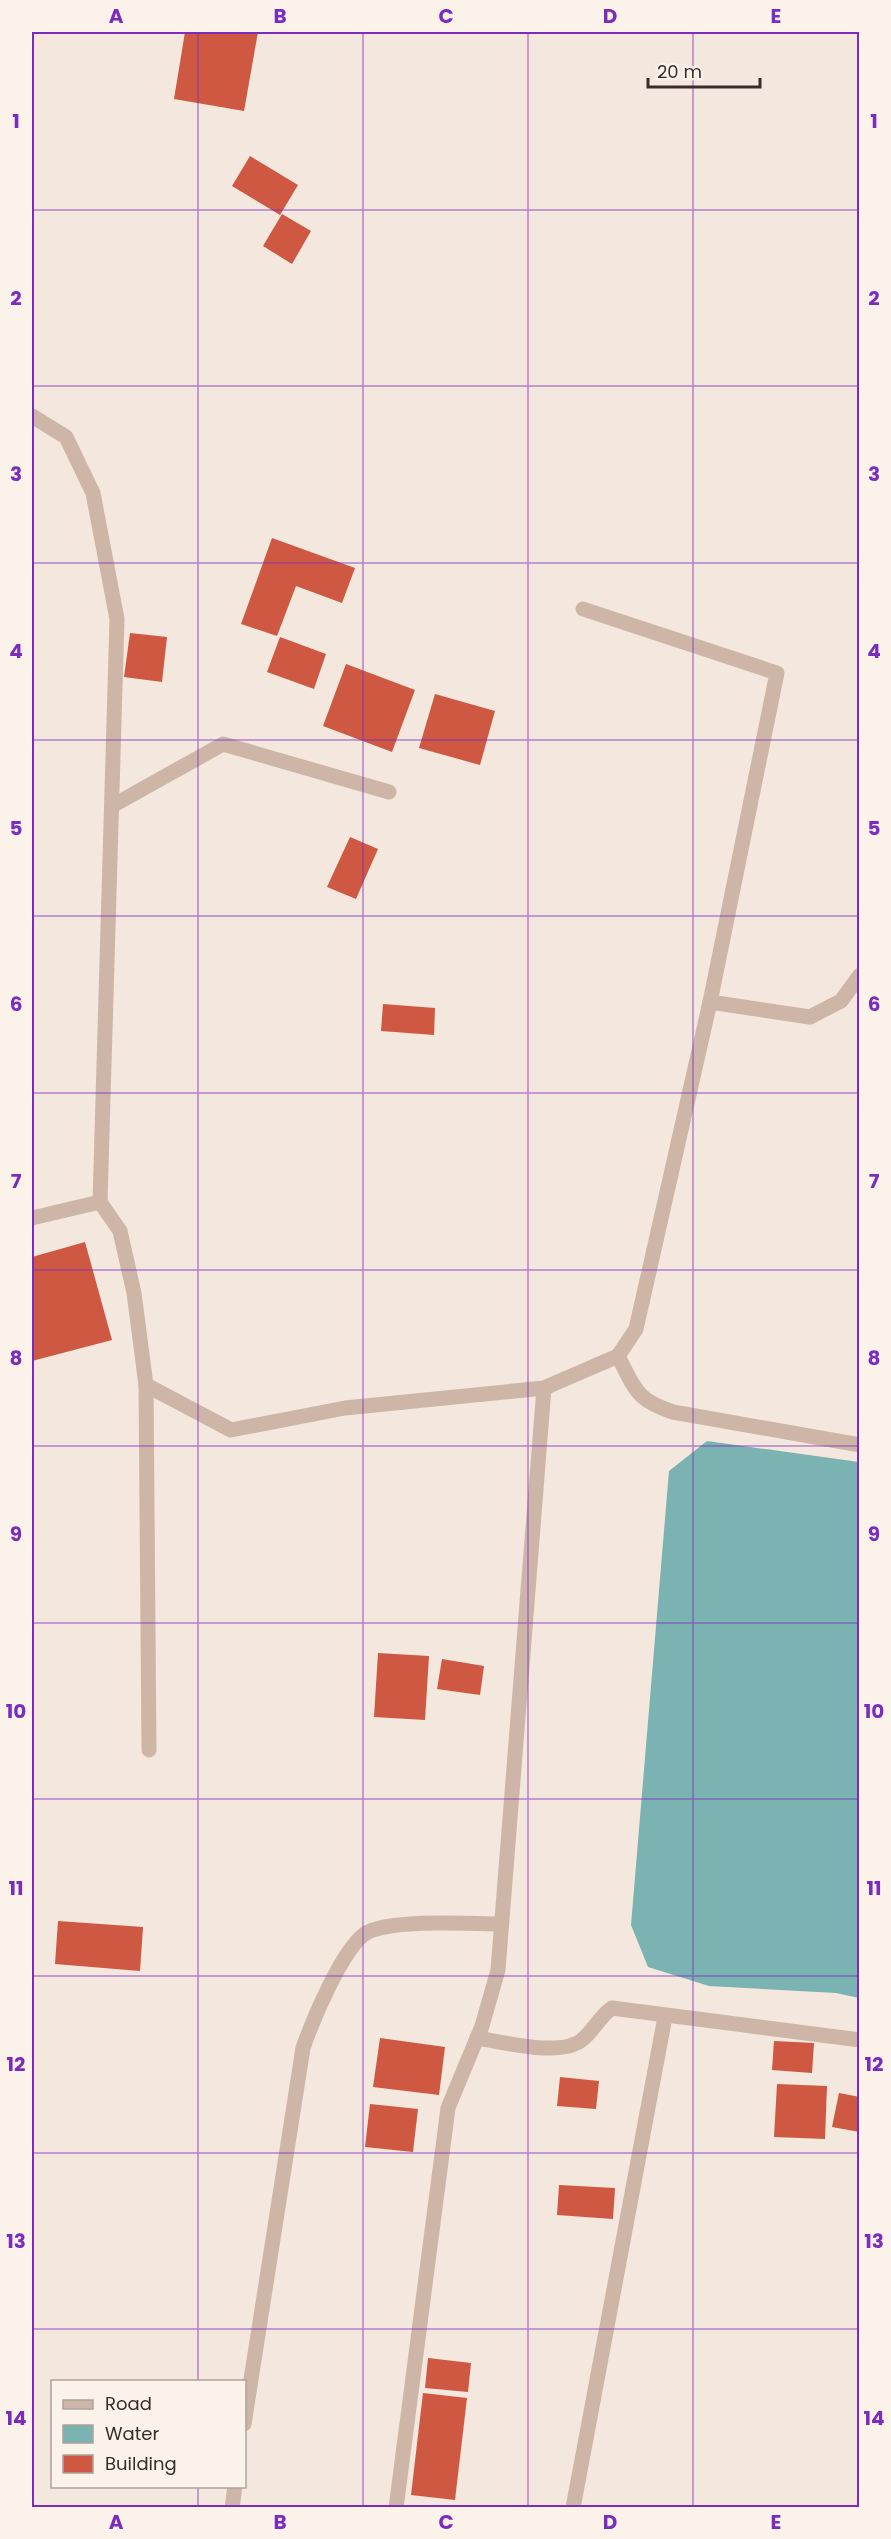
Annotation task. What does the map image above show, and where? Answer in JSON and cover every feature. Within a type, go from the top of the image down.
[{"type":"street","points":[[32,416],[66,437],[93,493],[117,619],[100,1202],[120,1231],[134,1293],[146,1385],[149,1750]]},
{"type":"street","points":[[146,1385],[231,1430],[345,1408],[544,1388],[618,1356],[636,1329],[711,1002],[777,673],[583,609]]},
{"type":"street","points":[[112,806],[223,744],[389,792]]},
{"type":"street","points":[[711,1002],[810,1017],[841,1000],[860,975]]},
{"type":"street","points":[[32,1218],[100,1202]]},
{"type":"street","points":[[618,1356],[634,1388],[648,1404],[673,1412],[860,1445]]},
{"type":"street","points":[[396,2508],[448,2108],[477,2038],[491,1999],[498,1970],[544,1388]]},
{"type":"street","points":[[246,2411],[303,2048],[312,2022],[347,1954],[366,1933],[386,1926],[501,1924]]},
{"type":"street","points":[[477,2038],[551,2049],[570,2048],[583,2039],[600,2017],[612,2008],[629,2009],[665,2017],[860,2040]]},
{"type":"street","points":[[573,2508],[665,2017]]},
{"type":"street","points":[[232,2508],[235,2488]]},
{"type":"water","points":[[707,1441],[859,1462],[859,1998],[836,1993],[709,1986],[648,1967],[631,1925],[669,1471]]},
{"type":"building","points":[[185,32],[258,32],[244,111],[174,99]]},
{"type":"building","points":[[250,156],[298,185],[280,215],[232,186]]},
{"type":"building","points":[[282,214],[311,231],[292,264],[263,246]]},
{"type":"building","points":[[272,538],[355,568],[342,603],[296,586],[277,636],[241,624]]},
{"type":"building","points":[[130,633],[167,637],[162,682],[124,677]]},
{"type":"building","points":[[280,637],[326,654],[314,689],[267,672]]},
{"type":"building","points":[[346,664],[415,690],[392,752],[323,726]]},
{"type":"building","points":[[435,694],[495,711],[480,765],[419,748]]},
{"type":"building","points":[[350,837],[378,849],[356,899],[327,887]]},
{"type":"building","points":[[383,1004],[435,1008],[434,1035],[381,1031]]},
{"type":"building","points":[[85,1242],[112,1340],[32,1361],[32,1257]]},
{"type":"building","points":[[378,1653],[429,1656],[425,1720],[374,1717]]},
{"type":"building","points":[[442,1659],[484,1666],[480,1695],[437,1689]]},
{"type":"building","points":[[58,1921],[143,1927],[140,1971],[55,1964]]},
{"type":"building","points":[[380,2038],[445,2047],[439,2095],[373,2087]]},
{"type":"building","points":[[774,2041],[814,2043],[812,2073],[772,2070]]},
{"type":"building","points":[[560,2077],[599,2081],[596,2109],[557,2106]]},
{"type":"building","points":[[777,2084],[827,2086],[825,2139],[774,2137]]},
{"type":"building","points":[[839,2093],[860,2097],[860,2132],[832,2127]]},
{"type":"building","points":[[370,2104],[418,2109],[413,2152],[365,2147]]},
{"type":"building","points":[[559,2185],[615,2188],[613,2219],[557,2215]]},
{"type":"building","points":[[428,2358],[471,2363],[468,2392],[425,2388]]},
{"type":"building","points":[[423,2393],[467,2398],[455,2500],[411,2495]]}]
